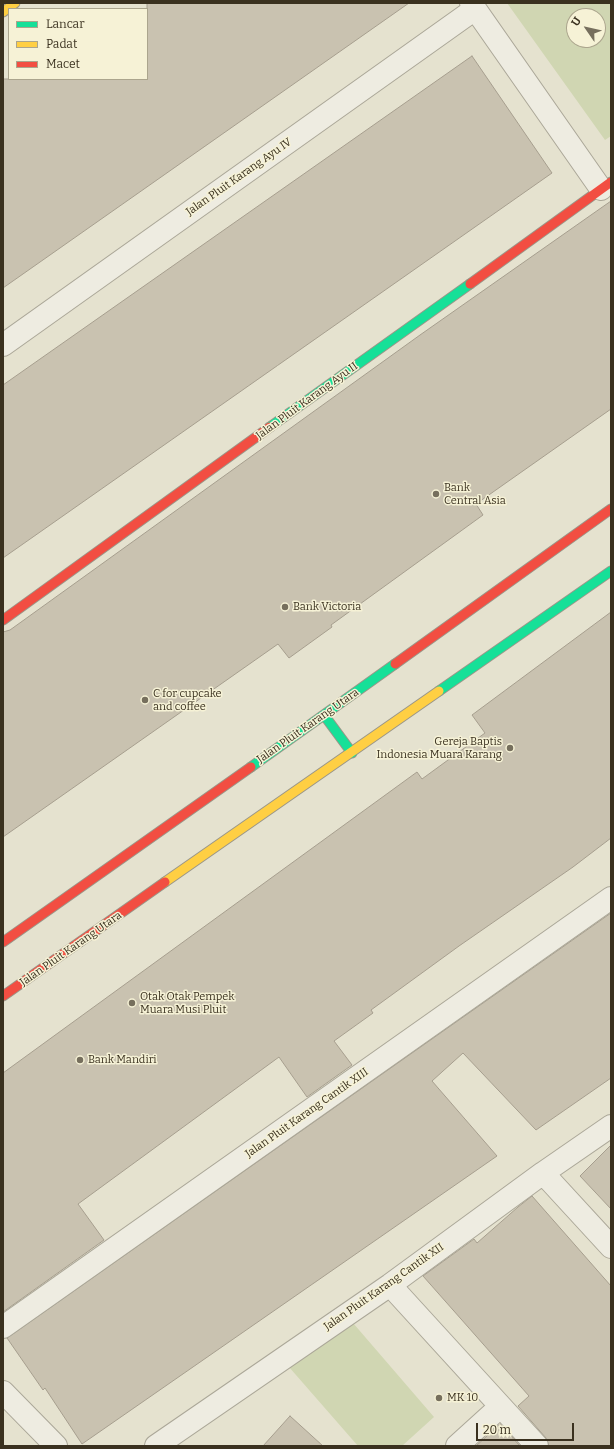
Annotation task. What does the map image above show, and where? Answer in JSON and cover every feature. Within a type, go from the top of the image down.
[{"type":"street","points":[[473,6],[606,185]]},
{"type":"street","name":"Jalan Pluit Karang Ayu IV","points":[[3,345],[473,6]]},
{"type":"street","name":"Jalan Pluit Karang Ayu II","points":[[3,620],[606,185]]},
{"type":"street","name":"Jalan Pluit Karang Utara","points":[[3,942],[324,715],[611,508]]},
{"type":"street","name":"Jalan Pluit Karang Utara","points":[[3,996],[611,571]]},
{"type":"street","points":[[324,715],[352,753]]},
{"type":"street","name":"Jalan Pluit Karang Cantik XIII","points":[[3,1327],[611,898]]},
{"type":"street","name":"Jalan Pluit Karang Cantik XII","points":[[156,1446],[390,1284],[543,1173],[611,1126]]},
{"type":"street","points":[[543,1173],[611,1247]]},
{"type":"street","points":[[390,1284],[536,1446]]},
{"type":"street","points":[[3,1392],[56,1446]]},
{"type":"street","points":[[457,1446],[500,1407]]},
{"type":"green space","points":[[507,3],[611,3],[611,136],[605,140]]},
{"type":"green space","points":[[347,1316],[434,1417],[402,1446],[358,1446],[289,1367]]},
{"type":"building","points":[[147,3],[409,3],[3,288],[3,79],[148,80]]},
{"type":"building","points":[[472,56],[552,173],[3,558],[3,385]]},
{"type":"building","points":[[611,201],[611,409],[476,504],[483,515],[331,625],[332,627],[289,658],[278,644],[3,837],[3,632],[10,630],[420,335]]},
{"type":"building","points":[[611,612],[611,838],[573,867],[459,946],[371,1010],[373,1013],[334,1041],[352,1065],[307,1097],[279,1057],[78,1204],[104,1240],[3,1312],[3,1073],[417,772],[422,779],[485,733],[472,715]]},
{"type":"building","points":[[611,913],[611,1078],[536,1130],[463,1053],[432,1081],[497,1156],[82,1444],[45,1388],[43,1390],[7,1338]]},
{"type":"building","points":[[611,1145],[611,1209],[580,1176]]},
{"type":"building","points":[[532,1196],[611,1286],[611,1446],[549,1446],[546,1438],[518,1406],[529,1396],[423,1276],[474,1239],[477,1243]]},
{"type":"building","points":[[290,1416],[323,1446],[263,1446]]},
{"type":"building","points":[[500,1424],[520,1446],[476,1446]]},
{"type":"traffic: fast","points":[[270,427],[470,284]]},
{"type":"traffic: fast","points":[[439,691],[611,571]]},
{"type":"traffic: fast","points":[[251,767],[395,664]]},
{"type":"traffic: fast","points":[[324,715],[352,753]]},
{"type":"traffic: slow","points":[[8,8],[15,3]]},
{"type":"traffic: slow","points":[[3,12],[8,8]]},
{"type":"traffic: slow","points":[[165,882],[439,691]]},
{"type":"traffic: jam","points":[[470,284],[611,182]]},
{"type":"traffic: jam","points":[[3,620],[270,427]]},
{"type":"traffic: jam","points":[[395,664],[611,509]]},
{"type":"traffic: jam","points":[[3,942],[251,767]]},
{"type":"traffic: jam","points":[[3,996],[165,882]]},
{"type":"place","name":"Bank Central Asia","points":[[436,494]]},
{"type":"place","name":"Bank Victoria","points":[[285,607]]},
{"type":"place","name":"C for cupcake and coffee","points":[[145,700]]},
{"type":"place","name":"Gereja Baptis Indonesia Muara Karang","points":[[510,748]]},
{"type":"place","name":"Otak Otak Pempek Muara Musi Pluit","points":[[132,1003]]},
{"type":"place","name":"Bank Mandiri","points":[[80,1060]]},
{"type":"place","name":"MK 10","points":[[439,1398]]}]
